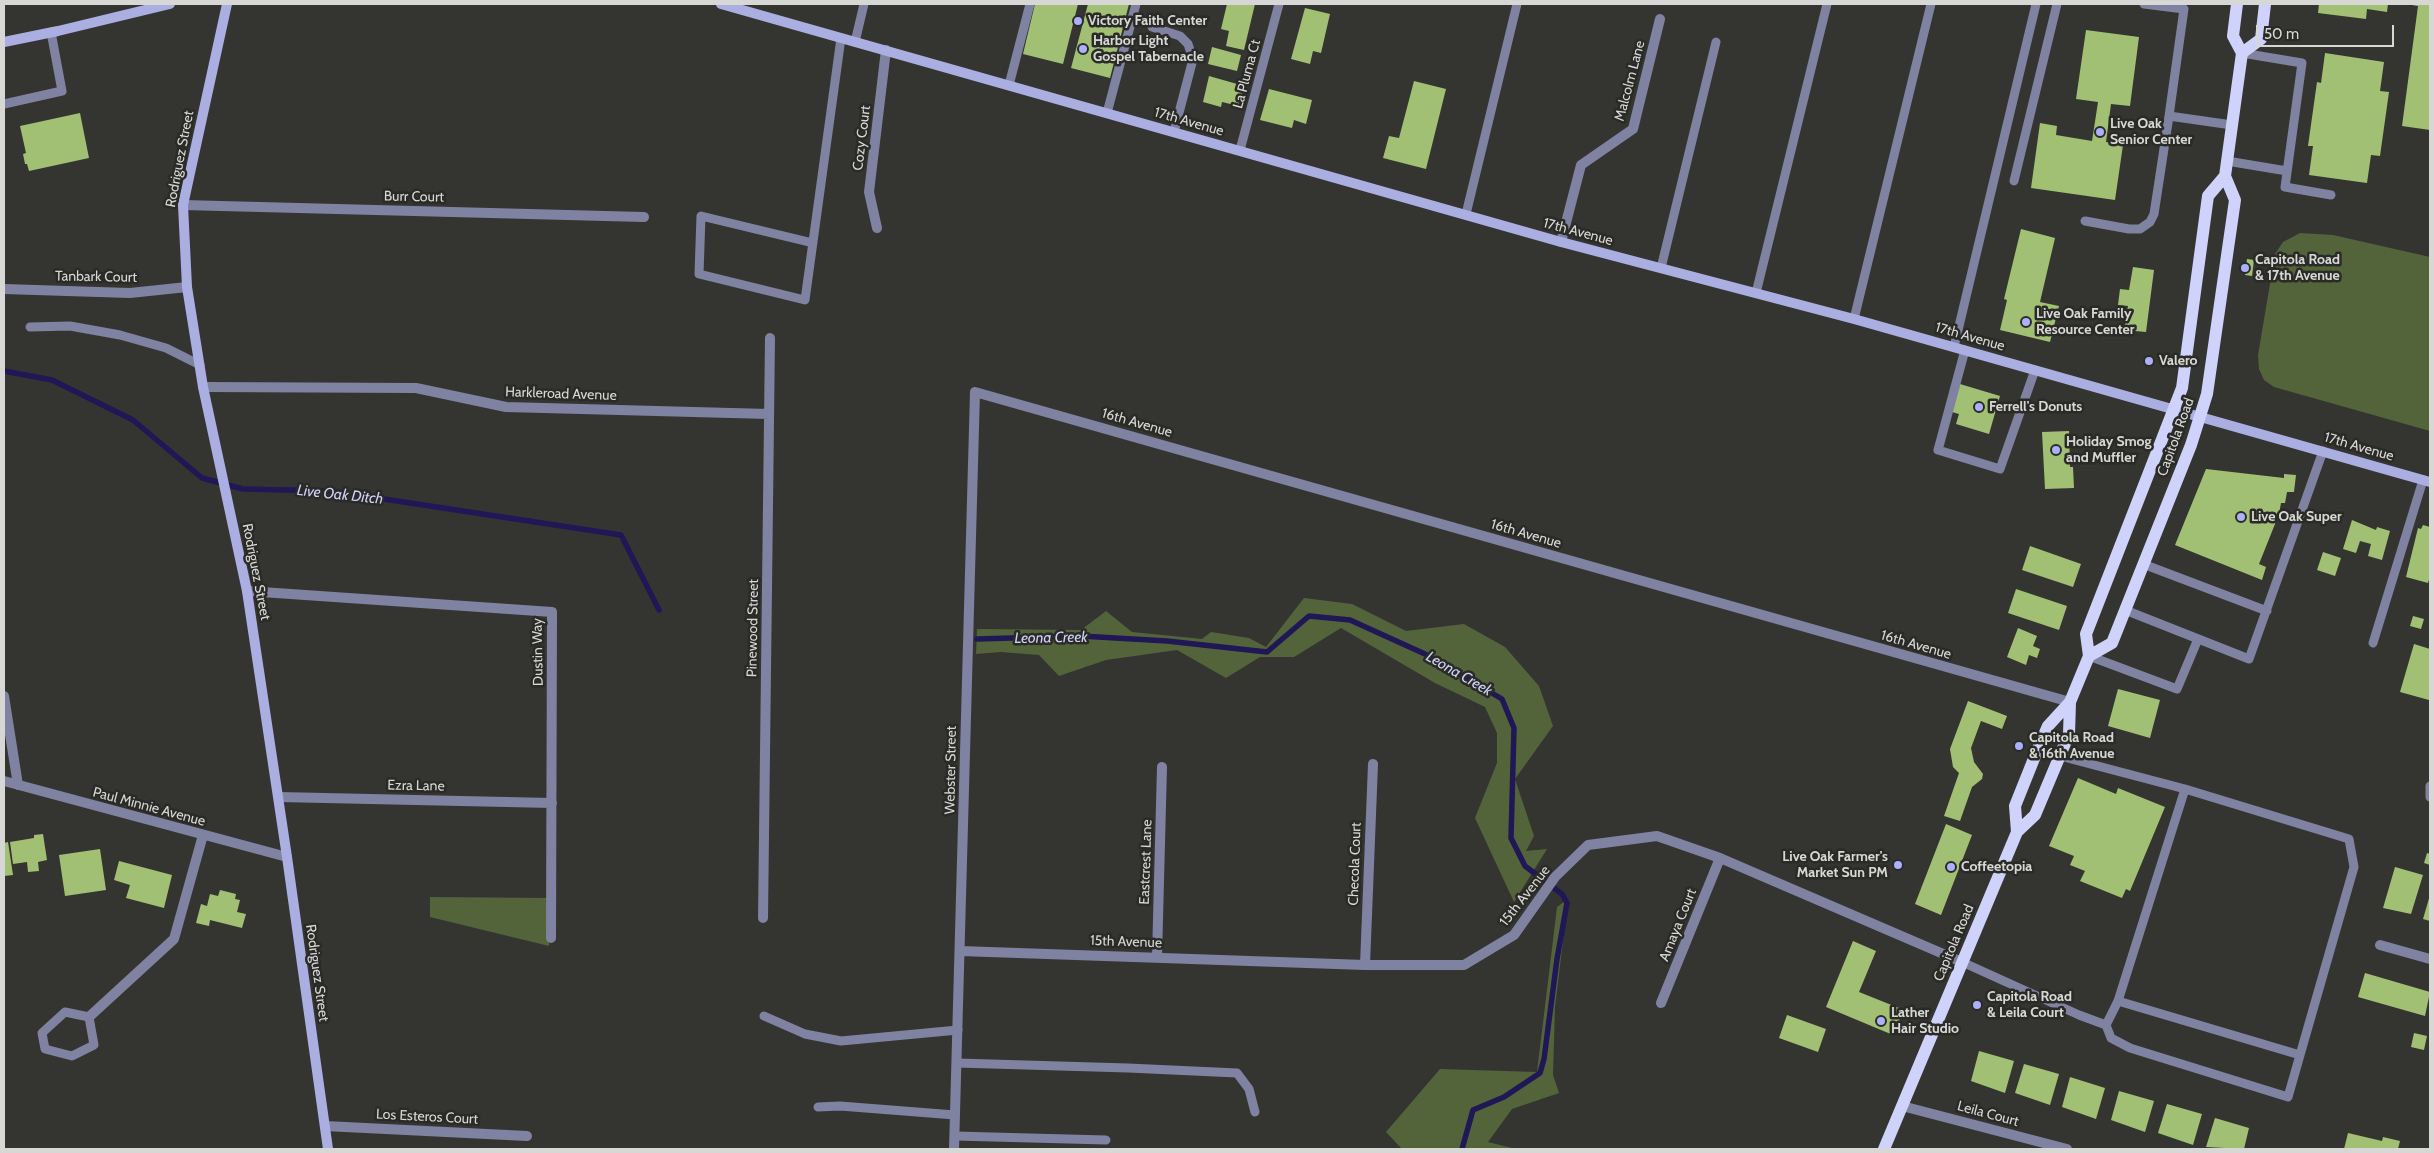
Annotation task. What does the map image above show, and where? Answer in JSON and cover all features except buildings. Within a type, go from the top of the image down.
[{"type":"main road","points":[[4,42],[170,4]]},
{"type":"main road","name":"Rodriguez Street","points":[[226,4],[183,205],[187,287],[203,387],[246,591],[287,857],[328,1149]]},
{"type":"main road","name":"17th Avenue","points":[[721,4],[1561,242],[1854,319],[2427,481]]},
{"type":"main road","points":[[2225,176],[2242,53],[2233,36],[2237,4]]},
{"type":"main road","points":[[2242,53],[2261,39],[2266,4]]},
{"type":"main road","name":"Capitola Road","points":[[2017,832],[2015,806],[2048,726],[2070,702],[2089,656],[2086,634],[2182,388],[2208,196],[2225,176],[2235,200],[2207,394],[2201,417],[2112,643],[2089,656]]},
{"type":"main road","name":"Capitola Road","points":[[1884,1149],[2017,832],[2035,815],[2060,756],[2069,734],[2070,702]]},
{"type":"street","name":"Malcolm Lane","points":[[1561,242],[1581,165],[1633,129],[1660,19]]},
{"type":"street","name":"Cozy Court","points":[[877,228],[869,192],[886,50]]},
{"type":"street","name":"Burr Court","points":[[183,205],[644,216]]},
{"type":"street","name":"Tanbark Court","points":[[4,289],[130,293],[187,287]]},
{"type":"street","name":"Pinewood Street","points":[[763,918],[770,338]]},
{"type":"street","name":"Harkleroad Avenue","points":[[203,387],[416,388],[506,407],[769,414]]},
{"type":"street","name":"16th Avenue","points":[[975,392],[2070,702]]},
{"type":"street","name":"Webster Street","points":[[954,1149],[975,392]]},
{"type":"street","name":"Dustin Way","points":[[246,591],[552,612],[550,938]]},
{"type":"street","points":[[4,696],[18,785]]},
{"type":"street","name":"Checola Court","points":[[1365,965],[1373,764]]},
{"type":"street","name":"Eastcrest Lane","points":[[1157,957],[1162,767]]},
{"type":"street","name":"Paul Minnie Avenue","points":[[4,782],[287,857]]},
{"type":"street","name":"Ezra Lane","points":[[278,797],[552,803]]},
{"type":"street","points":[[89,1017],[174,939],[202,836]]},
{"type":"street","name":"15th Avenue","points":[[960,951],[1365,965],[1464,965],[1514,935],[1539,897],[1555,877],[1588,845],[1658,836],[1720,858],[1962,962]]},
{"type":"street","name":"Amaya Court","points":[[1661,1003],[1720,858]]},
{"type":"street","points":[[2380,945],[2430,959]]},
{"type":"street","name":"Leila Court","points":[[1902,1106],[2067,1149]]},
{"type":"street","name":"Los Esteros Court","points":[[325,1126],[527,1136]]},
{"type":"lane","points":[[855,42],[864,4]]},
{"type":"lane","points":[[1009,85],[1030,4]]},
{"type":"lane","points":[[1108,113],[1136,4]]},
{"type":"lane","name":"La Pluma Ct","points":[[1240,150],[1279,4]]},
{"type":"lane","points":[[1466,214],[1517,4]]},
{"type":"lane","points":[[1756,293],[1827,4]]},
{"type":"lane","points":[[1854,319],[1931,4]]},
{"type":"lane","points":[[2035,370],[2000,469],[1938,450],[2036,4]]},
{"type":"lane","points":[[2014,181],[2057,4]]},
{"type":"lane","points":[[2085,222],[2140,229],[2150,222],[2154,214],[2184,9],[2144,4]]},
{"type":"lane","points":[[1152,27],[1180,36],[1188,44],[1193,59],[1174,132]]},
{"type":"lane","points":[[4,104],[62,91],[51,32]]},
{"type":"lane","points":[[813,243],[701,216],[699,274],[805,300],[842,38]]},
{"type":"lane","points":[[1661,268],[1716,42]]},
{"type":"lane","points":[[2242,53],[2302,63],[2285,187],[2331,195]]},
{"type":"lane","points":[[2169,116],[2232,125]]},
{"type":"lane","points":[[2227,161],[2287,170]]},
{"type":"lane","points":[[30,327],[70,326],[120,335],[166,348],[200,365]]},
{"type":"lane","points":[[2125,610],[2249,659],[2323,451]]},
{"type":"lane","points":[[2373,644],[2427,481]]},
{"type":"lane","points":[[2143,564],[2267,611]]},
{"type":"lane","points":[[2089,656],[2177,689],[2198,639]]},
{"type":"lane","points":[[2060,756],[2185,789],[2349,839],[2354,867],[2288,1097],[2130,1048],[2111,1038],[2106,1025],[2118,1001],[2185,789]]},
{"type":"lane","points":[[2430,786],[2430,797]]},
{"type":"lane","points":[[1962,962],[2079,1015],[2106,1025]]},
{"type":"lane","points":[[2118,1001],[2300,1055]]},
{"type":"lane","points":[[65,1012],[89,1017],[94,1045],[72,1056],[45,1049],[42,1033],[65,1012]]},
{"type":"lane","points":[[764,1016],[805,1034],[841,1041],[958,1030]]},
{"type":"lane","points":[[957,1063],[1237,1073],[1249,1089],[1255,1112]]},
{"type":"lane","points":[[818,1107],[840,1106],[955,1115]]},
{"type":"lane","points":[[954,1136],[1106,1140]]},
{"type":"green space","points":[[2300,233],[2333,235],[2430,257],[2430,431],[2274,387],[2264,380],[2259,369],[2258,355],[2275,254],[2283,242]]},
{"type":"green space","points":[[1304,598],[1352,604],[1406,631],[1464,624],[1505,647],[1539,686],[1553,726],[1515,779],[1534,836],[1526,851],[1547,849],[1514,902],[1475,818],[1497,763],[1497,733],[1485,707],[1435,683],[1341,628],[1294,657],[1260,657],[1226,678],[1177,650],[1106,660],[1059,676],[1039,655],[1001,652],[976,654],[977,629],[1081,630],[1106,611],[1132,632],[1202,639],[1211,632],[1249,638],[1266,647]]},
{"type":"green space","points":[[430,897],[549,898],[549,946],[430,917]]},
{"type":"green space","points":[[1568,899],[1555,1007],[1553,1075],[1559,1093],[1512,1109],[1488,1142],[1516,1149],[1402,1149],[1386,1132],[1440,1069],[1537,1072],[1557,907]]},
{"type":"waterway","name":"Live Oak Ditch","points":[[4,371],[52,380],[133,420],[202,478],[243,489],[331,491],[621,535],[659,610]]},
{"type":"waterway","name":"Leona Creek","points":[[977,639],[1081,636],[1167,641],[1267,652],[1309,616],[1350,620],[1425,654],[1502,699],[1514,728],[1511,838],[1525,866],[1562,894],[1567,903],[1557,959],[1544,1059],[1540,1073],[1504,1097],[1473,1110],[1462,1149]]},
{"type":"place","name":"Victory Faith Center","points":[[1078,21]]},
{"type":"place","name":"Harbor Light Gospel Tabernacle","points":[[1083,49]]},
{"type":"place","name":"Live Oak Senior Center","points":[[2100,132]]},
{"type":"place","name":"Capitola Road & 17th Avenue","points":[[2245,268]]},
{"type":"place","name":"Live Oak Family Resource Center","points":[[2026,322]]},
{"type":"place","name":"Valero","points":[[2149,361]]},
{"type":"place","name":"Ferrell's Donuts","points":[[1979,407]]},
{"type":"place","name":"Holiday Smog and Muffler","points":[[2056,450]]},
{"type":"place","name":"Live Oak Super","points":[[2241,517]]},
{"type":"place","name":"Capitola Road & 16th Avenue","points":[[2019,746]]},
{"type":"place","name":"Live Oak Farmer's Market Sun PM","points":[[1898,865]]},
{"type":"place","name":"Coffeetopia","points":[[1951,867]]},
{"type":"place","name":"Capitola Road & Leila Court","points":[[1977,1005]]},
{"type":"place","name":"Lather Hair Studio","points":[[1881,1021]]}]
